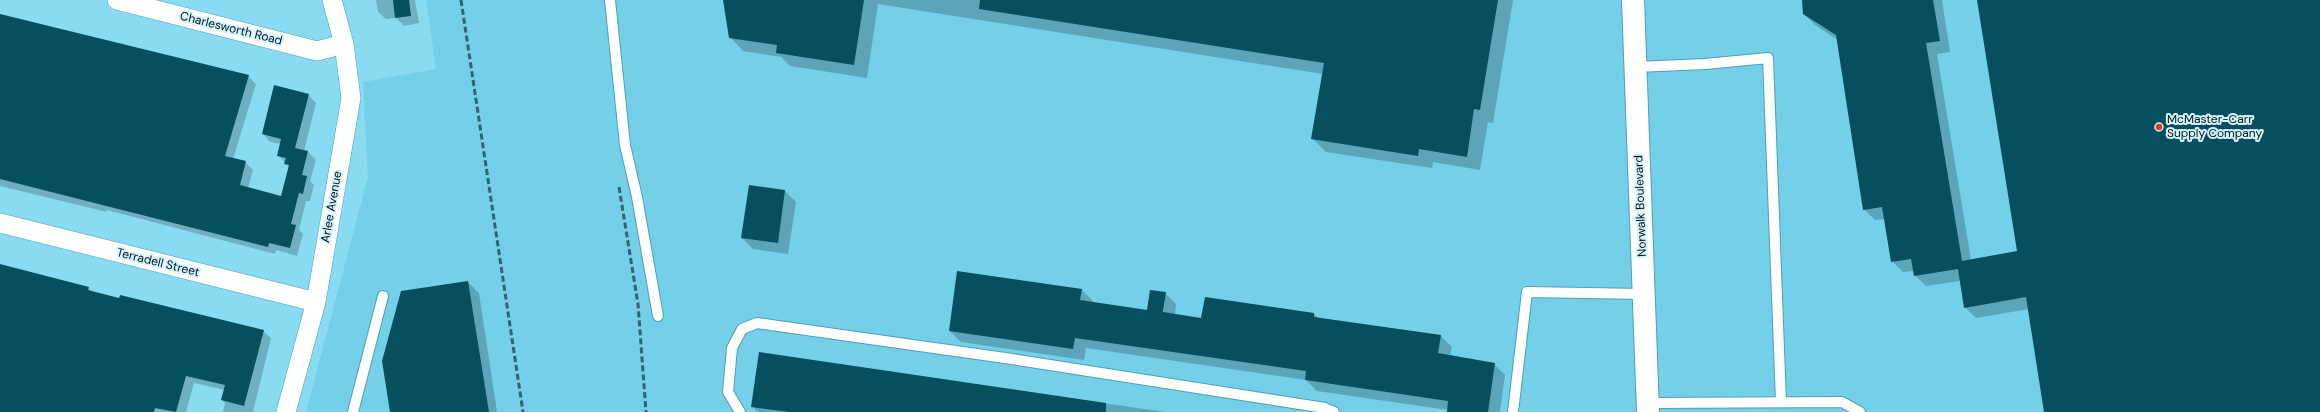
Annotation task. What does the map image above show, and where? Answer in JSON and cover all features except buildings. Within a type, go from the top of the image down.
[{"type":"main road","name":"Norwalk Boulevard","points":[[1633,0],[1648,407]]},
{"type":"street","name":"Charlesworth Road","points":[[117,0],[317,51],[344,44]]},
{"type":"street","name":"Arlee Avenue","points":[[286,412],[316,302],[351,98],[344,44],[332,0]]},
{"type":"street","name":"Terradell Street","points":[[0,223],[316,302]]},
{"type":"lane","points":[[610,0],[625,145],[637,197],[658,316]]},
{"type":"lane","points":[[1636,67],[1705,64],[1768,58],[1780,402]]},
{"type":"lane","points":[[1513,412],[1527,292],[1644,294]]},
{"type":"lane","points":[[353,412],[382,296]]},
{"type":"lane","points":[[740,412],[728,392],[732,348],[742,329],[757,323],[1021,361],[1326,408],[1334,412]]},
{"type":"lane","points":[[1648,407],[1780,402],[1842,402],[1860,412]]},
{"type":"shaded area","points":[[426,0],[2320,0],[2320,412],[306,412],[368,177],[363,82],[436,69]]},
{"type":"railway","points":[[461,0],[523,412]]},
{"type":"railway","points":[[619,187],[638,304],[646,412]]},
{"type":"place","name":"McMaster-Carr Supply Company","points":[[2159,127]]}]
